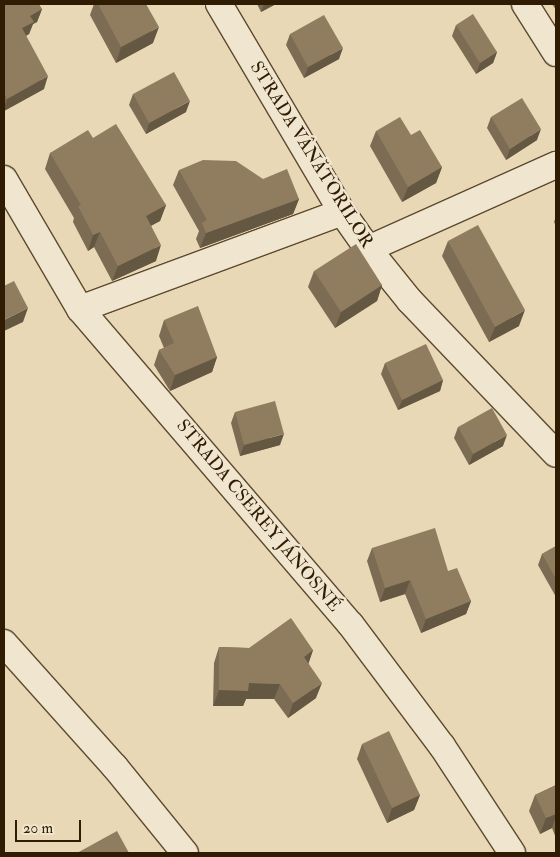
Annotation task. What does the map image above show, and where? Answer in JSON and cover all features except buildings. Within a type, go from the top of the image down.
[{"type":"street","name":"STRADA VÂNĂTORILOR","points":[[219,4],[342,212],[368,249],[410,301],[556,454]]},
{"type":"street","points":[[525,4],[556,53]]},
{"type":"street","points":[[368,249],[556,165]]},
{"type":"street","name":"STRADA CSEREY JÁNOSNÉ","points":[[4,179],[80,309],[351,625],[442,746],[512,853]]},
{"type":"street","points":[[80,309],[342,212]]},
{"type":"street","points":[[4,643],[115,767],[185,853]]}]
